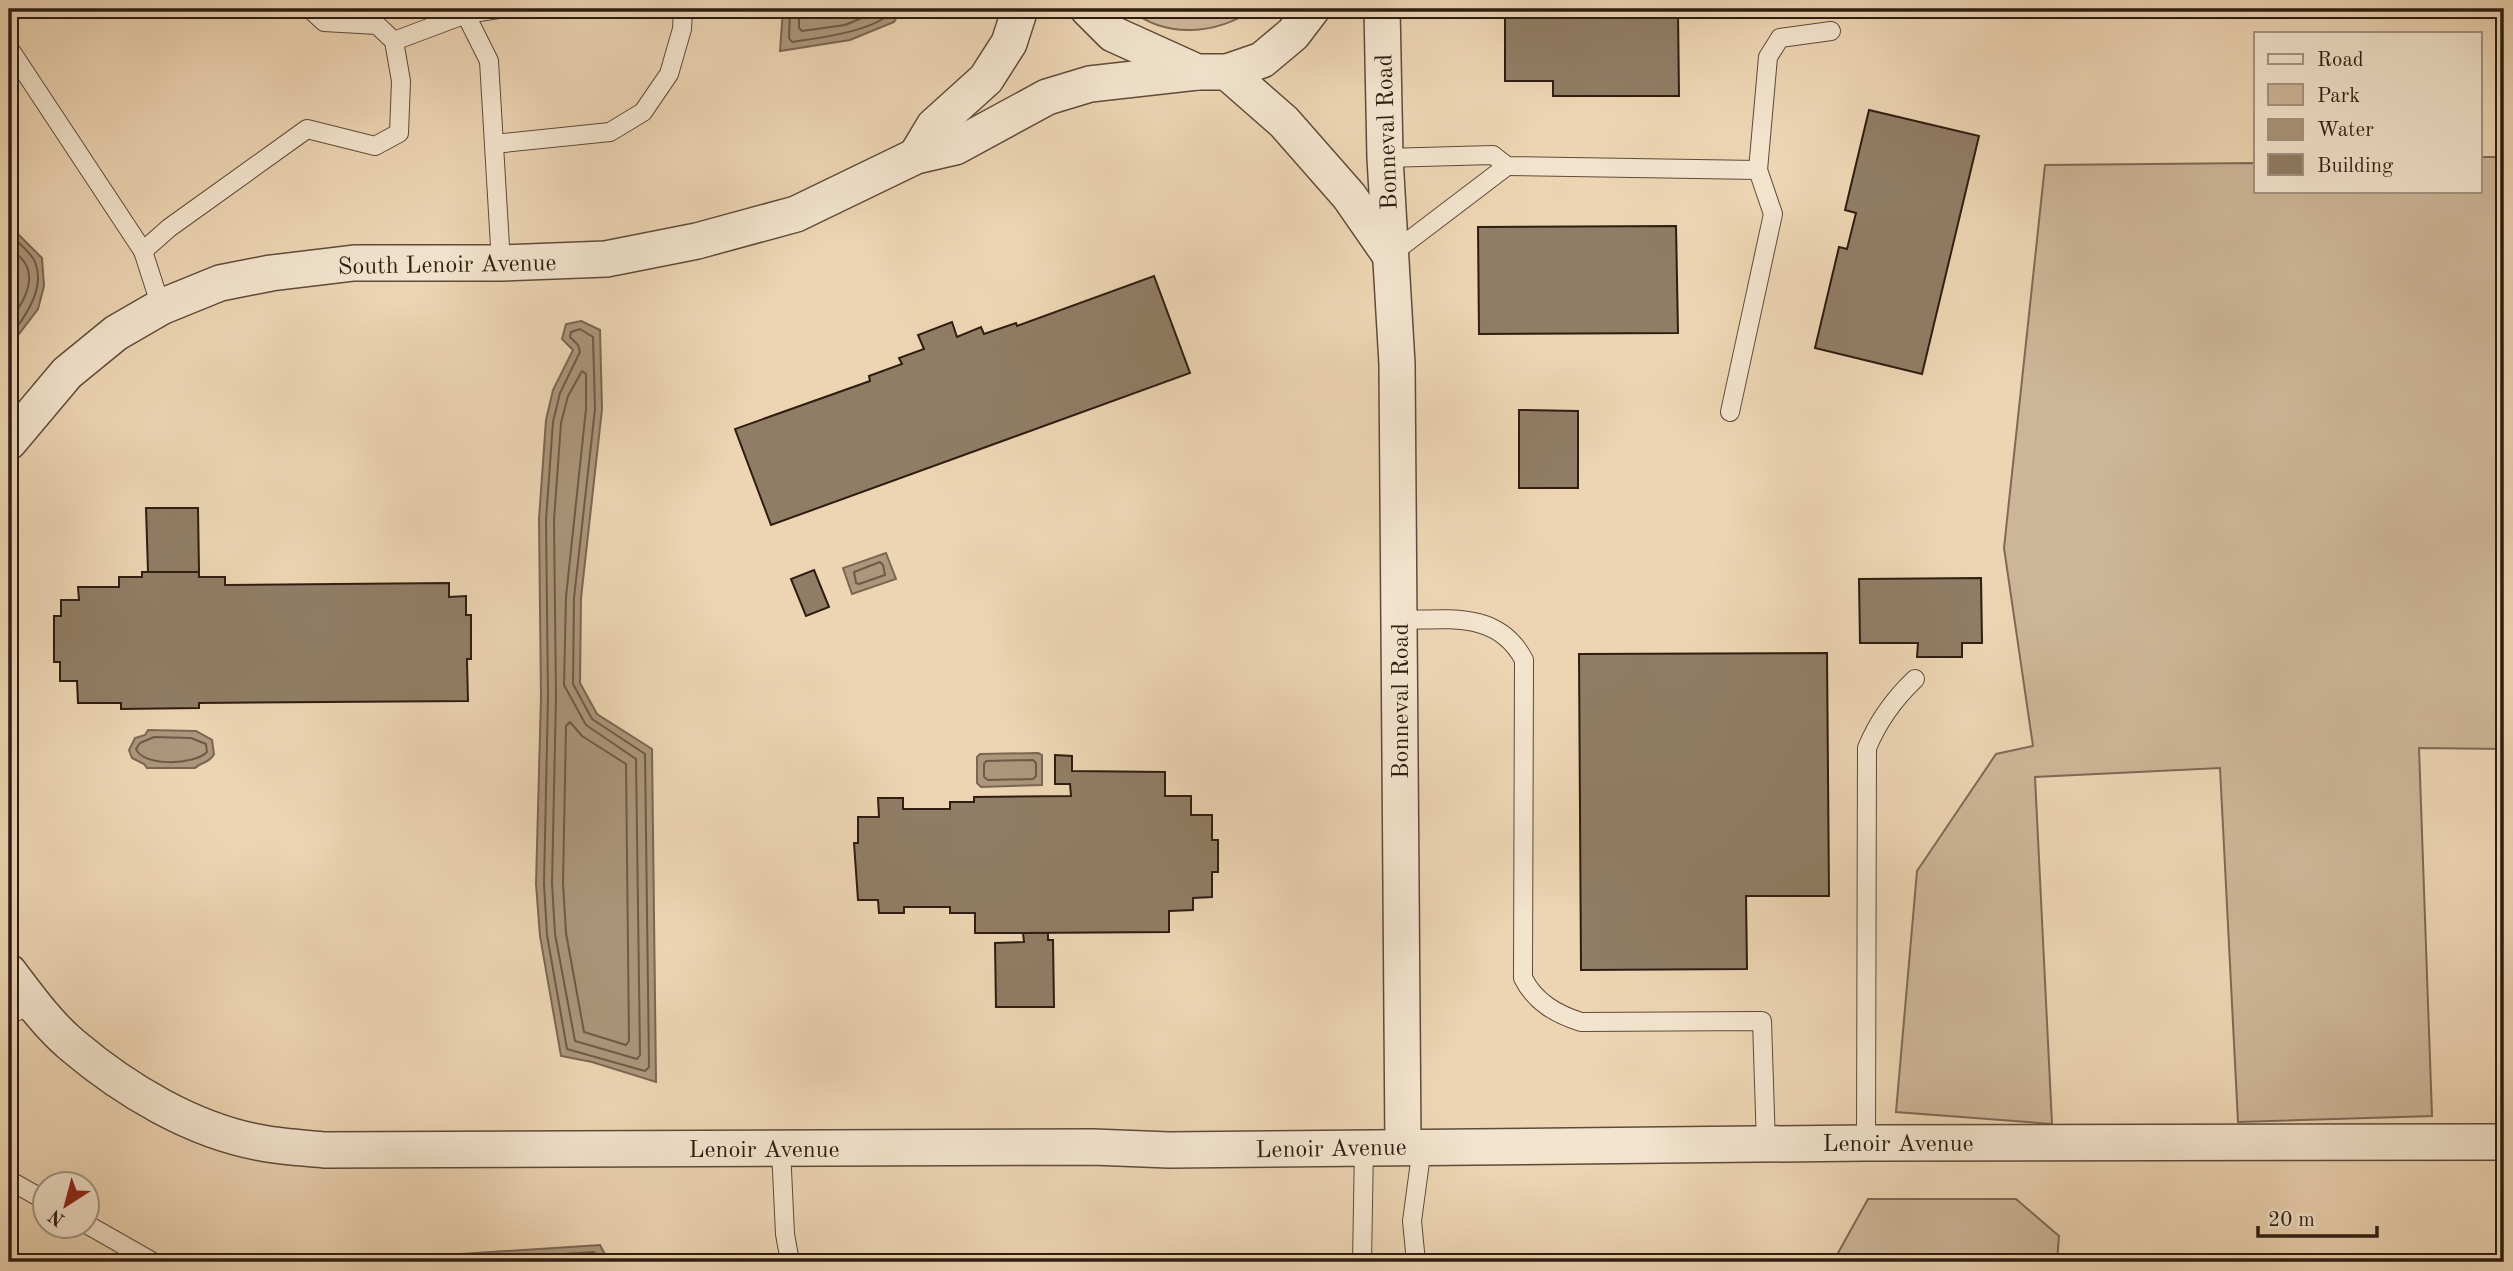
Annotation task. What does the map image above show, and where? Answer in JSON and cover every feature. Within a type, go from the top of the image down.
[{"type":"street","points":[[915,156],[934,126],[986,79],[1009,43],[1020,9]]},
{"type":"street","name":"Bonneval Road","points":[[1088,9],[1113,34],[1212,72],[1284,122],[1349,196],[1390,255]]},
{"type":"street","points":[[1212,72],[1262,60],[1293,34],[1312,9]]},
{"type":"street","name":"Bonneval Road","points":[[1382,9],[1385,158],[1397,364],[1399,620],[1412,1147]]},
{"type":"street","name":"South Lenoir Avenue","points":[[11,438],[67,373],[116,333],[161,307],[220,283],[271,273],[354,263],[501,263],[606,259],[697,241],[796,214],[915,156],[954,147],[1047,97],[1090,84],[1212,72]]},
{"type":"street","name":"Lenoir Avenue","points":[[9,972],[21,1010],[119,1080],[164,1108],[208,1128],[260,1143],[326,1150],[1093,1147],[1169,1150],[1866,1143],[2504,1142]]},
{"type":"lane","points":[[143,251],[180,220],[306,129],[376,146],[399,133],[401,81],[394,41],[377,24],[324,22],[310,9]]},
{"type":"lane","points":[[394,41],[464,11],[498,9]]},
{"type":"lane","points":[[494,144],[610,132],[643,112],[669,74],[682,29],[683,9]]},
{"type":"lane","points":[[464,11],[489,61],[501,263]]},
{"type":"lane","points":[[1730,412],[1773,214],[1758,170],[1768,57],[1780,38],[1831,31]]},
{"type":"lane","points":[[9,48],[143,251],[161,307]]},
{"type":"lane","points":[[1385,158],[1493,155],[1507,166],[1758,170]]},
{"type":"lane","points":[[1390,255],[1507,166]]},
{"type":"lane","points":[[1399,620],[1480,622],[1506,636],[1517,647],[1524,660],[1523,978],[1530,991],[1554,1011],[1581,1022],[1762,1021],[1766,1144]]},
{"type":"lane","points":[[1866,1143],[1867,748],[1877,724],[1914,679]]},
{"type":"lane","points":[[1362,1262],[1364,1147]]},
{"type":"lane","points":[[1412,1147],[1412,1221],[1416,1262]]},
{"type":"lane","points":[[781,1149],[785,1234],[790,1262]]},
{"type":"lane","points":[[9,1180],[32,1193]]},
{"type":"lane","points":[[102,1233],[153,1262]]},
{"type":"green space","points":[[1129,9],[1254,9],[1224,24],[1191,30],[1159,25],[1143,19]]},
{"type":"green space","points":[[2482,157],[2504,157],[2504,749],[2419,748],[2432,1116],[2238,1122],[2220,768],[2035,777],[2052,1124],[1896,1112],[1917,871],[1996,754],[2033,746],[2004,548],[2045,165],[2254,163],[2254,192],[2482,192]]},
{"type":"green space","points":[[1868,1199],[2016,1199],[2059,1236],[2057,1262],[1833,1262]]},
{"type":"water","points":[[783,9],[902,9],[894,22],[850,40],[780,51]]},
{"type":"water","points":[[9,225],[42,258],[44,286],[38,309],[9,347]]},
{"type":"water","points":[[581,321],[600,330],[602,409],[581,598],[580,683],[597,714],[652,749],[656,1082],[592,1062],[561,1056],[540,936],[536,884],[541,697],[539,519],[546,420],[553,390],[573,350],[562,339],[566,324]]},
{"type":"water","points":[[886,553],[896,579],[852,594],[843,568]]},
{"type":"water","points":[[148,730],[196,731],[212,740],[214,754],[195,768],[147,768],[132,758],[129,750],[135,738],[145,735]]},
{"type":"water","points":[[980,754],[1042,755],[1042,785],[981,787],[977,783],[977,757]]},
{"type":"water","points":[[600,1245],[609,1262],[352,1262],[353,1261]]},
{"type":"building","points":[[1505,9],[1613,9],[1613,13],[1678,13],[1679,96],[1553,96],[1553,81],[1505,81]]},
{"type":"building","points":[[1869,110],[1979,136],[1922,374],[1815,348],[1839,247],[1847,249],[1856,213],[1845,210]]},
{"type":"building","points":[[1676,226],[1678,333],[1479,334],[1478,227]]},
{"type":"building","points":[[1154,276],[1190,373],[771,525],[735,429],[870,381],[869,376],[902,364],[899,358],[924,349],[918,335],[952,322],[957,337],[981,327],[984,334],[1016,323],[1017,326]]},
{"type":"building","points":[[1519,410],[1578,411],[1578,488],[1519,488]]},
{"type":"building","points":[[146,508],[198,508],[199,572],[148,572]]},
{"type":"building","points":[[814,570],[829,607],[806,616],[791,579]]},
{"type":"building","points":[[142,572],[199,572],[199,577],[225,577],[225,585],[449,583],[449,597],[466,596],[466,615],[471,615],[471,659],[467,659],[468,701],[199,703],[199,708],[121,709],[121,703],[78,703],[77,681],[60,681],[60,662],[54,662],[54,616],[61,616],[61,600],[79,600],[78,587],[119,587],[119,577],[142,577]]},
{"type":"building","points":[[1981,578],[1982,643],[1962,643],[1962,657],[1917,657],[1918,643],[1860,643],[1859,579]]},
{"type":"building","points":[[1827,653],[1829,896],[1746,896],[1747,969],[1581,970],[1579,654]]},
{"type":"building","points":[[1055,755],[1072,756],[1072,771],[1165,772],[1165,796],[1191,796],[1191,815],[1212,815],[1212,840],[1218,840],[1218,872],[1212,872],[1212,897],[1193,898],[1193,910],[1169,911],[1169,932],[975,933],[975,913],[950,913],[950,907],[904,907],[904,913],[879,913],[878,900],[858,900],[854,843],[858,843],[858,817],[879,817],[878,798],[903,798],[903,809],[950,809],[950,802],[974,802],[974,797],[1071,796],[1070,784],[1055,784]]},
{"type":"building","points":[[1023,933],[1048,933],[1048,940],[1053,940],[1054,1007],[996,1007],[995,943],[1024,942]]},
{"type":"building","points":[[2212,1258],[2213,1262],[2166,1262],[2165,1259]]}]
